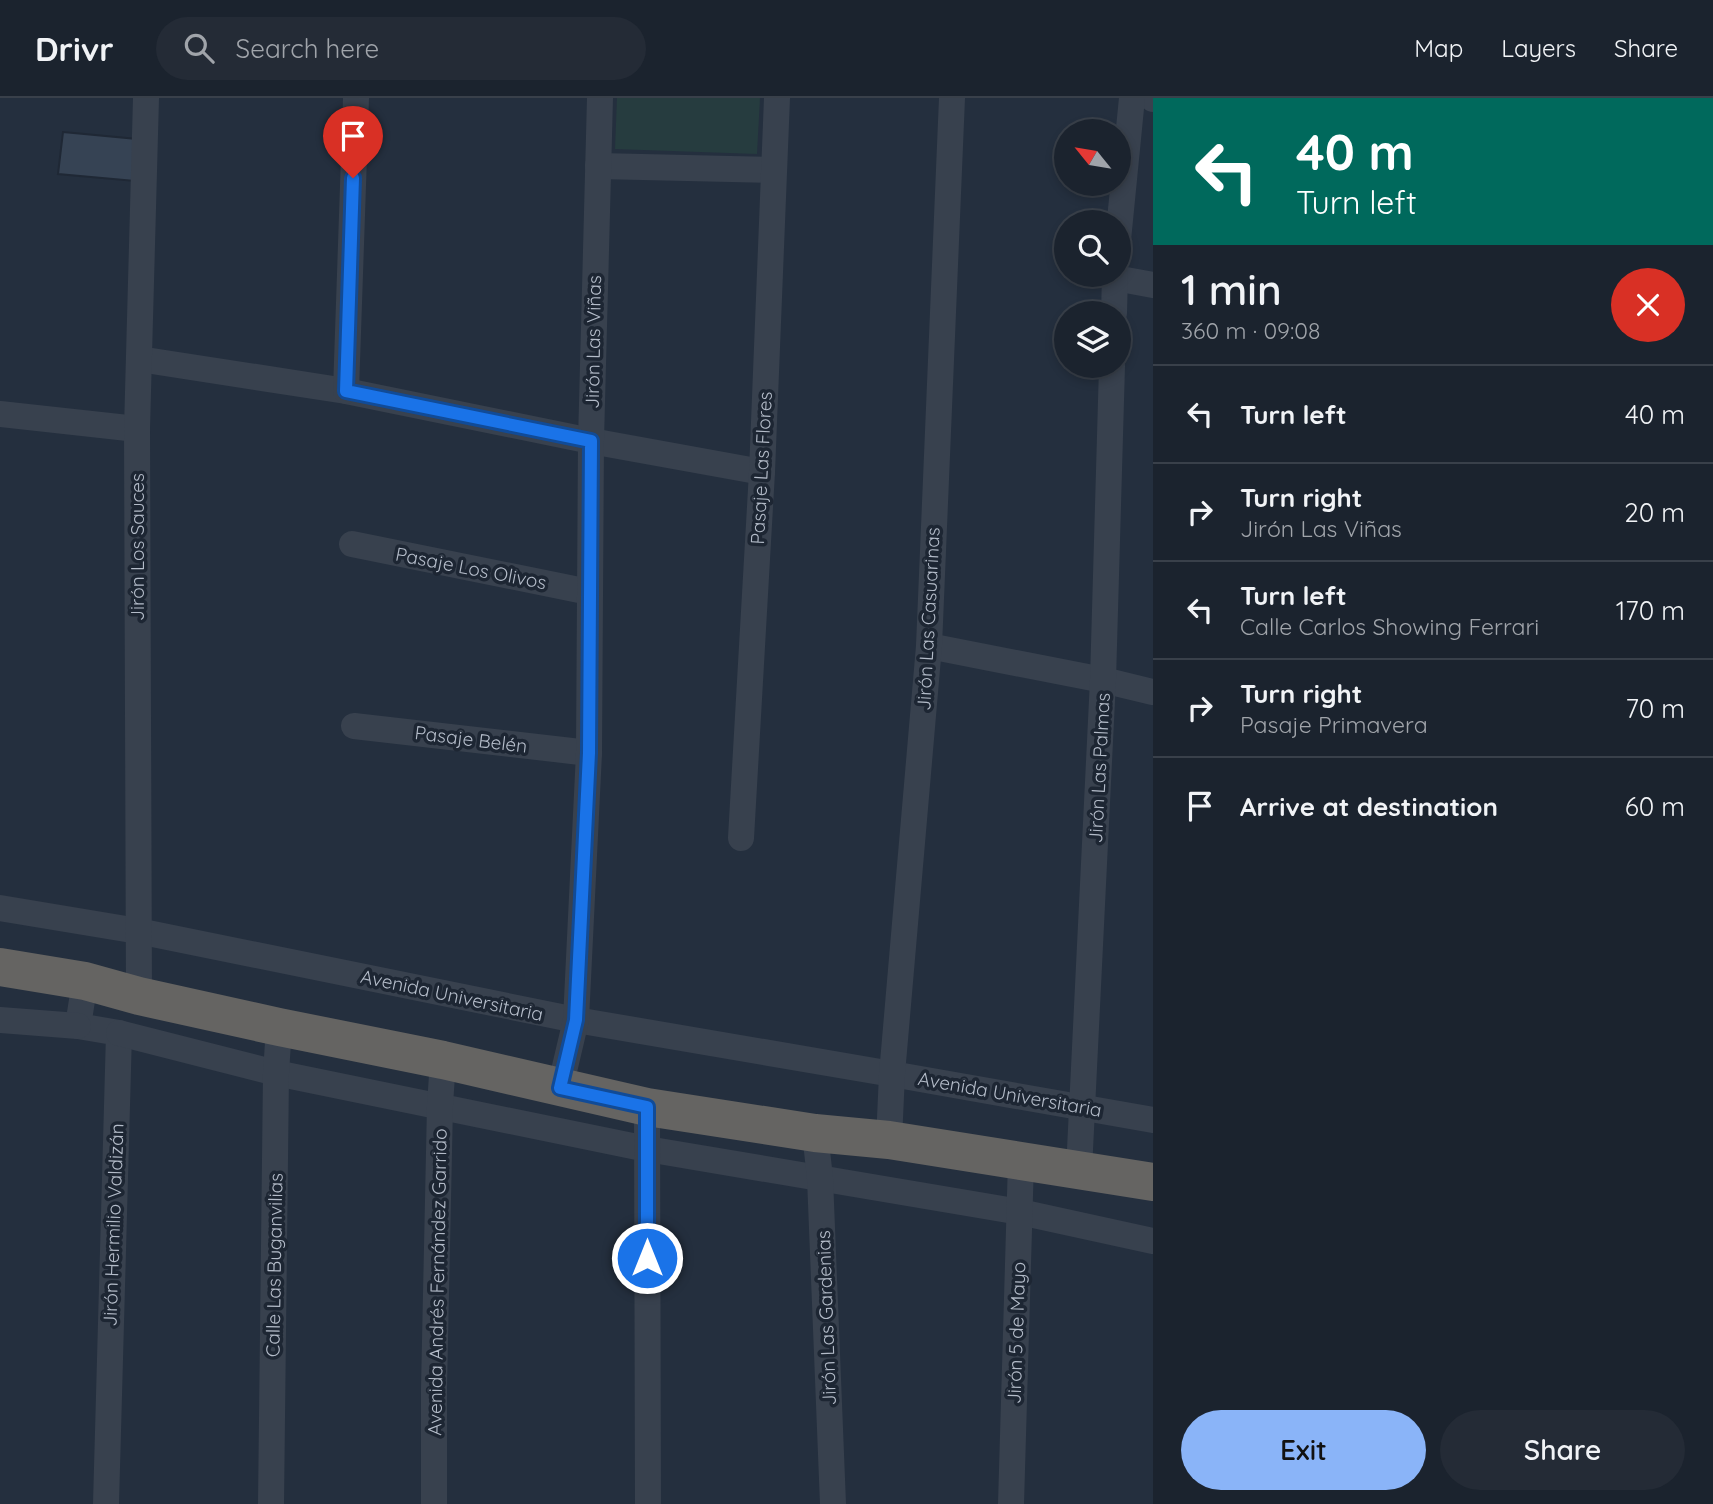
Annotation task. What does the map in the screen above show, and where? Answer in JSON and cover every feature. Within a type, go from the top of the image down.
[{"type":"highway","points":[[0,967],[85,981],[139,996],[443,1060],[647,1107],[815,1133],[889,1140],[1153,1182]]},
{"type":"street","name":"Jirón Los Sauces","points":[[139,996],[137,429],[146,98]]},
{"type":"street","points":[[346,391],[356,98]]},
{"type":"street","name":"Jirón Las Viñas","points":[[560,1088],[576,1020],[589,753],[591,441],[600,98]]},
{"type":"street","name":"Pasaje Las Flores","points":[[741,838],[762,472],[777,98]]},
{"type":"street","name":"Jirón Las Casuarinas","points":[[889,1140],[892,1074],[929,646],[952,98]]},
{"type":"street","points":[[1121,210],[1132,98]]},
{"type":"street","points":[[598,166],[773,170]]},
{"type":"street","points":[[1131,280],[1153,285]]},
{"type":"street","points":[[139,359],[346,391],[591,441],[762,472]]},
{"type":"street","name":"Jirón Las Palmas","points":[[1080,1170],[1103,680],[1112,378]]},
{"type":"street","points":[[0,414],[137,429]]},
{"type":"street","name":"Pasaje Los Olivos","points":[[352,544],[589,592]]},
{"type":"street","points":[[929,646],[1153,692]]},
{"type":"street","name":"Pasaje Belén","points":[[354,726],[589,753]]},
{"type":"street","name":"Avenida Universitaria","points":[[0,908],[138,931],[576,1020],[1153,1121]]},
{"type":"street","points":[[78,1026],[85,981]]},
{"type":"street","points":[[0,1020],[78,1026],[119,1033],[276,1073],[647,1149],[1020,1212],[1153,1241]]},
{"type":"street","name":"Calle Las Buganvilias","points":[[271,1504],[276,1073],[279,1027]]},
{"type":"street","name":"Jirón Hermilio Valdizán","points":[[106,1504],[119,1033]]},
{"type":"street","name":"Avenida Andrés Fernández Garrido","points":[[434,1504],[434,1388],[443,1060]]},
{"type":"street","points":[[647,1107],[648,1504]]},
{"type":"street","name":"Jirón Las Gardenias","points":[[815,1133],[820,1178],[833,1504]]},
{"type":"street","name":"Jirón 5 de Mayo","points":[[1011,1504],[1021,1161]]},
{"type":"green space","points":[[617,98],[760,98],[757,154],[615,149]]},
{"type":"building","points":[[63,132],[137,139],[135,181],[58,174]]},
{"type":"route","points":[[353,178],[346,391],[591,441],[589,753],[576,1020],[560,1088],[647,1107],[647,1258]]}]
